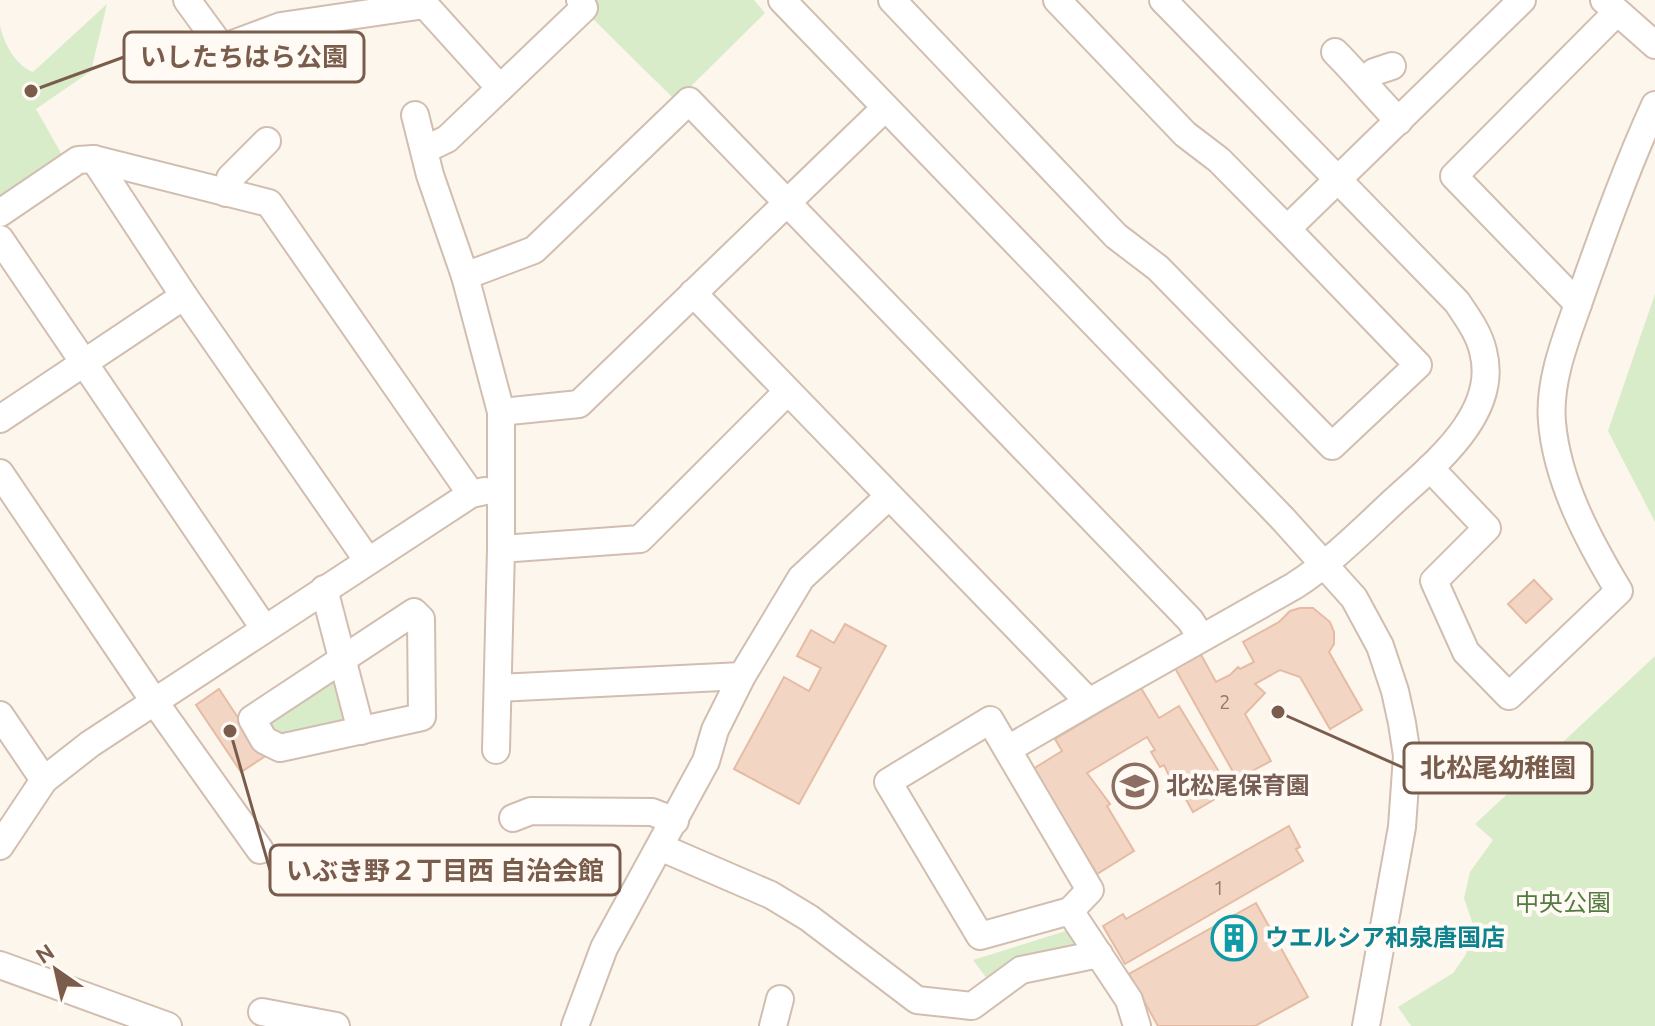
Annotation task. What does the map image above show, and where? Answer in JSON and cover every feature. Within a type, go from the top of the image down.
[{"type":"street","points":[[187,0],[222,48],[281,26],[425,5],[500,88]]},
{"type":"street","points":[[424,150],[447,139],[584,8],[580,0]]},
{"type":"street","points":[[782,0],[1354,598],[1380,646],[1395,691],[1407,756],[1402,827],[1366,1026]]},
{"type":"street","points":[[892,0],[1116,236],[1164,274],[1332,446],[1418,365],[1219,160],[1185,134],[1057,0]]},
{"type":"street","points":[[1008,749],[1325,565],[1450,450],[1468,427],[1484,381],[1484,353],[1474,326],[1457,302],[1163,0]]},
{"type":"street","points":[[1287,229],[1522,0]]},
{"type":"street","points":[[1578,304],[1454,176],[1611,6],[1655,45]]},
{"type":"street","points":[[1335,52],[1399,121]]},
{"type":"street","points":[[1365,82],[1374,72],[1392,66]]},
{"type":"street","points":[[465,276],[534,250],[689,101],[1179,609],[1201,637]]},
{"type":"street","points":[[1430,468],[1487,528],[1434,581],[1466,652],[1509,696],[1619,591],[1576,509],[1560,468],[1552,421],[1555,378],[1616,194],[1655,105]]},
{"type":"street","points":[[501,412],[579,404],[885,108]]},
{"type":"street","points":[[415,115],[465,276],[501,412],[496,750]]},
{"type":"street","points":[[226,193],[230,178],[267,141]]},
{"type":"street","points":[[94,159],[184,296],[368,561]]},
{"type":"street","points":[[0,213],[78,160],[94,159],[269,203],[471,494]]},
{"type":"street","points":[[0,239],[264,628]]},
{"type":"street","points":[[693,293],[1089,702]]},
{"type":"street","points":[[0,419],[184,296]]},
{"type":"street","points":[[501,549],[640,539],[787,392]]},
{"type":"street","points":[[0,473],[154,701],[260,850]]},
{"type":"street","points":[[0,846],[44,780],[90,744],[471,494],[501,488]]},
{"type":"street","points":[[575,1026],[604,948],[706,761],[715,730],[742,676],[801,578],[888,497]]},
{"type":"street","points":[[324,589],[361,731]]},
{"type":"street","points":[[414,612],[421,619],[422,717],[280,748],[264,740],[252,719],[342,660],[414,612]]},
{"type":"street","points":[[498,688],[742,676]]},
{"type":"street","points":[[0,715],[44,780]]},
{"type":"street","points":[[990,720],[1090,890],[1070,911],[980,936],[888,782],[990,720]]},
{"type":"street","points":[[513,818],[550,800],[652,812],[675,821]]},
{"type":"street","points":[[660,847],[771,895],[809,918],[917,1000],[972,1006],[1021,970],[1099,954]]},
{"type":"street","points":[[1070,911],[1129,1000],[1137,1026]]},
{"type":"street","points":[[0,965],[168,1026]]},
{"type":"street","points":[[262,1012],[321,1015]]},
{"type":"green space","points":[[593,0],[754,0],[765,13],[676,101],[590,16]]},
{"type":"green space","points":[[107,4],[91,71],[36,109],[62,155],[0,198],[0,25],[11,53],[21,65],[33,72]]},
{"type":"green space","points":[[1655,294],[1655,522],[1608,431]]},
{"type":"green space","name":"中央公園","points":[[1655,656],[1655,1026],[1411,1026],[1398,1007],[1453,973],[1472,940],[1473,925],[1464,898],[1470,872],[1493,840],[1475,824]]},
{"type":"green space","points":[[330,676],[339,686],[344,699],[346,713],[343,727],[283,740],[267,725]]},
{"type":"green space","points":[[1069,930],[1082,940],[1077,951],[988,980],[973,960]]},
{"type":"building","points":[[1534,580],[1552,599],[1526,623],[1508,604]]},
{"type":"building","points":[[1313,608],[1330,622],[1334,644],[1329,652],[1362,710],[1330,729],[1300,677],[1280,670],[1255,684],[1265,693],[1245,714],[1271,761],[1237,779],[1175,668],[1200,653],[1216,682],[1238,667],[1240,669],[1254,662],[1243,642],[1279,622],[1290,611]]},
{"type":"building","points":[[845,624],[886,646],[799,804],[734,769],[784,677],[809,691],[821,668],[797,656],[811,630],[834,643]]},
{"type":"building","points":[[1141,688],[1159,718],[1179,706],[1230,790],[1193,812],[1183,794],[1179,797],[1164,765],[1160,767],[1147,737],[1087,773],[1110,804],[1107,806],[1134,851],[1097,874],[1033,769],[1062,751],[1055,739]]},
{"type":"building","points":[[219,689],[264,757],[241,772],[196,705]]},
{"type":"building","points":[[1289,826],[1300,847],[1296,849],[1303,861],[1125,964],[1103,926],[1123,914],[1126,919]]},
{"type":"building","name":"ウエルシア和泉唐国店","points":[[1256,903],[1308,997],[1255,1026],[1158,1026],[1129,974]]},
{"type":"place","name":"いしたちはら公園","points":[[31,91]]},
{"type":"place","name":"北松尾幼稚園","points":[[1278,712]]},
{"type":"place","name":"いぶき野２丁目西 自治会館","points":[[230,731]]},
{"type":"place","name":"北松尾保育園","points":[[1135,786]]},
{"type":"place","name":"ウエルシア和泉唐国店","points":[[1234,938]]}]
